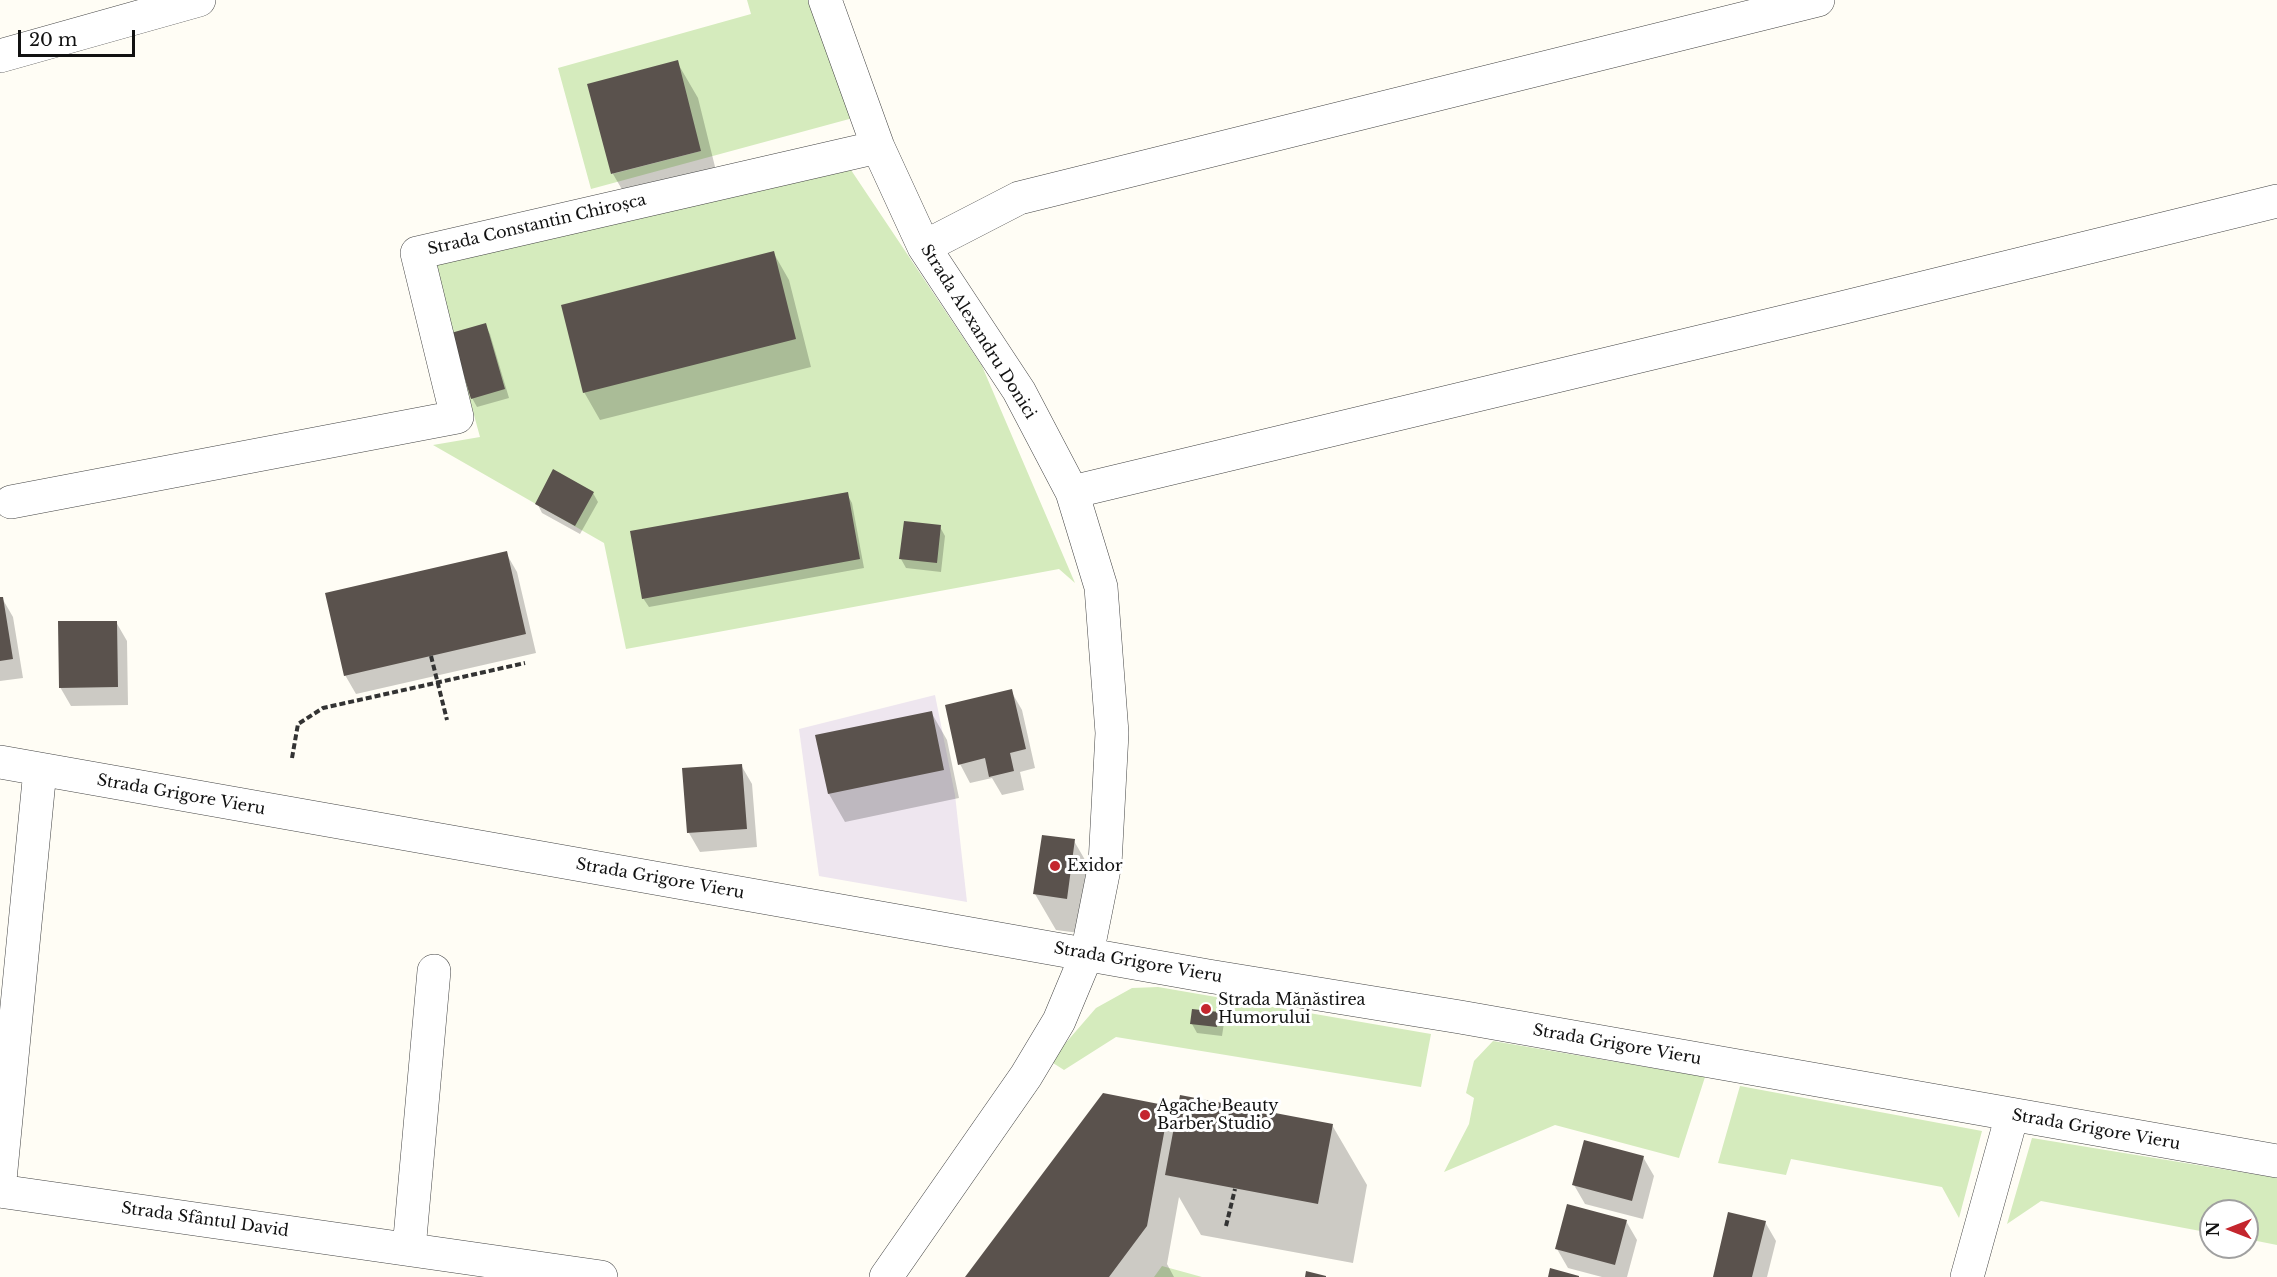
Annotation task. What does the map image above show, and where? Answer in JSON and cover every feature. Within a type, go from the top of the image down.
[{"type":"street","points":[[0,56],[199,0]]},
{"type":"street","name":"Strada Alexandru Donici","points":[[825,0],[878,147],[924,247],[1019,391],[1072,492],[1101,587],[1112,733],[1105,864],[1087,954]]},
{"type":"street","points":[[924,247],[1019,198],[1818,0]]},
{"type":"street","name":"Strada Constantin Chiroșca","points":[[11,502],[456,417],[417,253],[878,147]]},
{"type":"street","points":[[1072,492],[2277,201]]},
{"type":"street","name":"Strada Grigore Vieru","points":[[0,762],[2277,1161]]},
{"type":"street","points":[[0,1180],[40,770]]},
{"type":"street","points":[[886,1277],[1026,1076],[1059,1021],[1087,954]]},
{"type":"street","points":[[409,1249],[434,971]]},
{"type":"street","points":[[1967,1277],[2012,1115]]},
{"type":"street","name":"Strada Sfântul David","points":[[0,1191],[601,1277]]},
{"type":"path","points":[[431,656],[447,720]]},
{"type":"path","points":[[292,759],[298,724],[323,708],[525,663]]},
{"type":"path","points":[[1226,1226],[1236,1189]]},
{"type":"shaded area","points":[[935,695],[955,795],[967,902],[819,876],[799,729]]},
{"type":"green space","points":[[747,0],[810,0],[853,118],[591,189],[558,68],[751,14]],"holes":[[[588,84],[701,151],[612,174]]]},
{"type":"green space","points":[[851,170],[982,366],[1075,583],[1059,569],[626,649],[604,543],[433,445],[480,437],[433,265]]},
{"type":"green space","points":[[1158,987],[1431,1034],[1421,1087],[1116,1037],[1064,1070],[1050,1061],[1096,1008],[1132,988]]},
{"type":"green space","points":[[1493,1041],[1705,1077],[1679,1158],[1555,1125],[1444,1172],[1469,1124],[1474,1098],[1466,1093],[1474,1061]]},
{"type":"green space","points":[[1740,1086],[1982,1131],[1959,1218],[1942,1187],[1791,1159],[1786,1175],[1718,1163]]},
{"type":"green space","points":[[2032,1138],[2277,1178],[2277,1245],[2259,1241],[2259,1199],[2199,1199],[2199,1231],[2041,1201],[2007,1224]]},
{"type":"green space","points":[[1162,1266],[1202,1277],[1154,1277]]},
{"type":"building","points":[[678,60],[701,151],[611,174],[587,84]]},
{"type":"building","points":[[774,251],[796,339],[583,393],[561,305]]},
{"type":"building","points":[[486,323],[505,389],[471,399],[451,333]]},
{"type":"building","points":[[553,469],[594,492],[575,526],[535,504]]},
{"type":"building","points":[[848,492],[860,559],[642,599],[630,531]]},
{"type":"building","points":[[904,521],[941,525],[937,563],[899,559]]},
{"type":"building","points":[[507,551],[526,634],[344,676],[325,593]]},
{"type":"building","points":[[0,597],[3,597],[13,659],[0,661]]},
{"type":"building","points":[[58,621],[117,621],[118,687],[59,688]]},
{"type":"building","points":[[1012,689],[1026,749],[1010,753],[1014,771],[989,777],[985,758],[958,765],[945,705]]},
{"type":"building","points":[[932,711],[944,770],[828,794],[815,735]]},
{"type":"building","points":[[742,764],[747,829],[687,833],[682,768]]},
{"type":"building","points":[[1042,835],[1075,839],[1067,899],[1033,894]]},
{"type":"building","points":[[1192,1009],[1219,1012],[1217,1027],[1190,1024]]},
{"type":"building","points":[[1103,1093],[1169,1106],[1147,1226],[1109,1277],[965,1277]]},
{"type":"building","points":[[1180,1095],[1333,1124],[1318,1204],[1165,1175]]},
{"type":"building","points":[[1584,1140],[1644,1156],[1632,1201],[1572,1185]]},
{"type":"building","points":[[1567,1204],[1627,1220],[1615,1265],[1555,1249]]},
{"type":"building","points":[[1728,1212],[1766,1221],[1752,1277],[1713,1277]]},
{"type":"building","points":[[1550,1268],[1579,1276],[1579,1277],[1548,1277]]},
{"type":"building","points":[[1306,1271],[1326,1276],[1326,1277],[1305,1277]]},
{"type":"place","name":"Exidor","points":[[1055,866]]},
{"type":"place","name":"Strada Mănăstirea Humorului","points":[[1206,1009]]},
{"type":"place","name":"Agache Beauty Barber Studio","points":[[1145,1115]]}]
